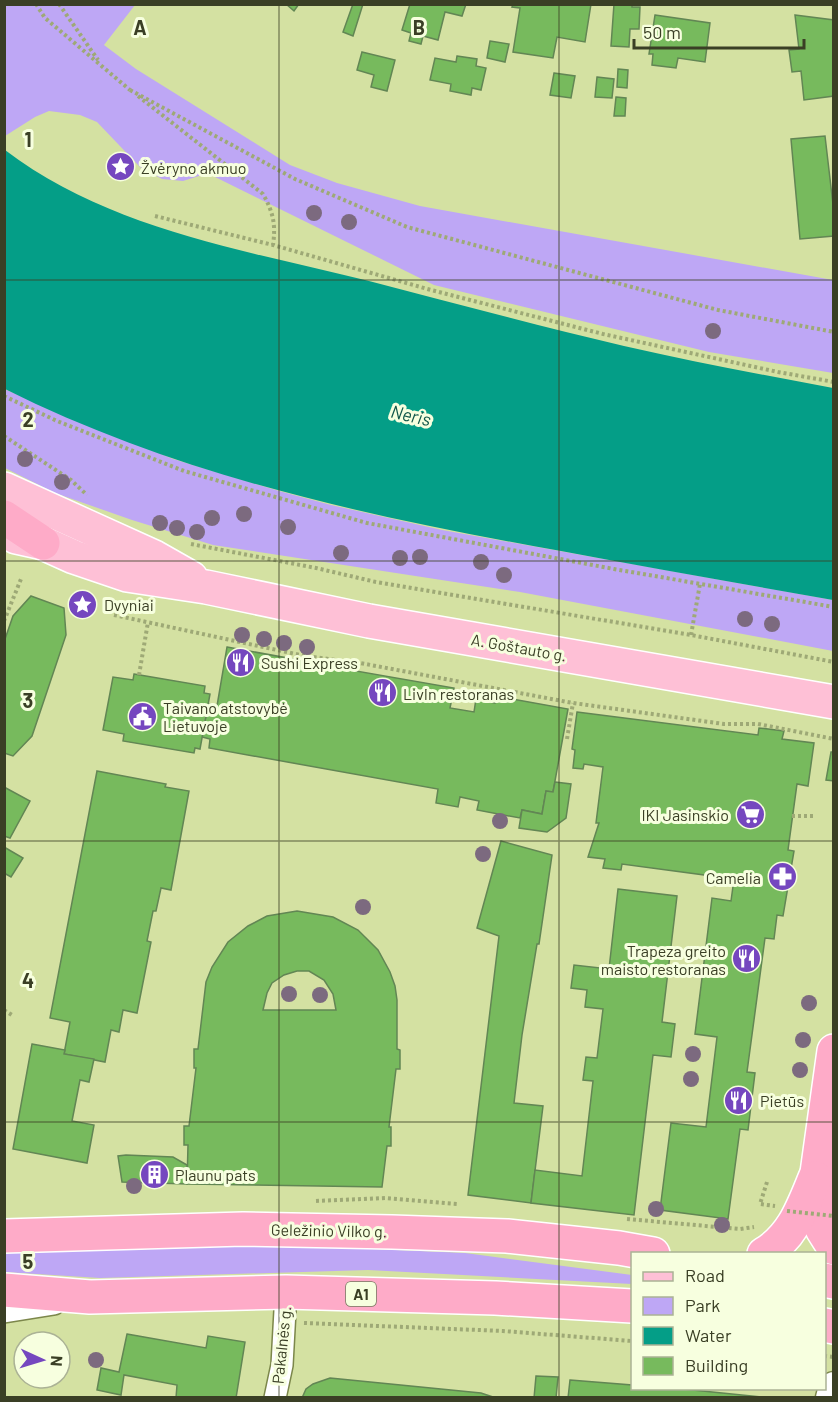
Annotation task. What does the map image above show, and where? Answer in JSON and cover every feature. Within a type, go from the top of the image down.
[{"type":"highway","points":[[4,517],[43,543]]},
{"type":"highway","points":[[834,1051],[817,1173],[822,1229],[834,1248]]},
{"type":"highway","points":[[767,1252],[778,1245],[800,1215],[817,1173]]},
{"type":"highway","name":"Geležinio Vilko g.","points":[[4,1236],[243,1229],[392,1232],[507,1236],[642,1252]]},
{"type":"highway","name":"A1","points":[[4,1290],[90,1298],[285,1308],[495,1298],[631,1306]]},
{"type":"main road","name":"A. Goštauto g.","points":[[4,489],[154,557],[206,587]]},
{"type":"main road","name":"A. Goštauto g.","points":[[4,534],[43,543],[74,557],[127,575],[206,587],[369,621],[834,702]]},
{"type":"main road","points":[[831,1398],[834,1387]]},
{"type":"street","points":[[4,1312],[90,1298]]},
{"type":"street","name":"Pakalnės g.","points":[[275,1398],[282,1365],[285,1308]]},
{"type":"path","points":[[36,4],[45,18],[130,90],[263,194],[273,211],[276,226],[273,245]]},
{"type":"path","points":[[59,4],[102,65]]},
{"type":"path","points":[[130,90],[296,179],[407,227],[718,310],[834,332]]},
{"type":"path","points":[[155,216],[273,245],[432,290],[603,334],[834,382]]},
{"type":"path","points":[[4,396],[57,421],[184,471],[367,523],[834,607]]},
{"type":"path","points":[[4,436],[71,480],[88,497]]},
{"type":"path","points":[[185,543],[376,582],[692,635],[834,662]]},
{"type":"path","points":[[4,621],[21,579]]},
{"type":"path","points":[[692,635],[700,584]]},
{"type":"path","points":[[114,615],[305,656],[360,663],[573,703],[724,724],[758,724],[834,739]]},
{"type":"path","points":[[139,675],[148,622]]},
{"type":"path","points":[[567,739],[573,703]]},
{"type":"path","points":[[792,816],[815,816]]},
{"type":"path","points":[[4,1010],[12,1015]]},
{"type":"path","points":[[767,1182],[760,1204],[774,1205]]},
{"type":"path","points":[[787,1211],[834,1216]]},
{"type":"path","points":[[285,1308],[312,1323],[503,1331],[631,1341]]},
{"type":"green space","points":[[5,4],[135,5],[104,45],[136,69],[290,165],[337,183],[420,206],[833,280],[833,373],[709,352],[434,285],[213,176],[202,175],[183,181],[162,179],[140,167],[97,122],[80,115],[49,111],[5,136]]},
{"type":"green space","points":[[4,389],[173,459],[331,505],[442,530],[833,600],[833,651],[520,592],[213,545],[132,520],[55,493],[5,468]]},
{"type":"green space","points":[[150,1245],[327,1247],[465,1253],[631,1275],[631,1284],[368,1270],[100,1278],[5,1272],[4,1249]]},
{"type":"water","name":"Neris","points":[[5,150],[45,177],[88,199],[179,234],[624,346],[833,388],[833,600],[489,538],[347,508],[207,470],[138,446],[71,420],[5,389]]},
{"type":"building","points":[[286,4],[299,4],[294,11]]},
{"type":"building","points":[[353,4],[363,4],[353,36],[343,32]]},
{"type":"building","points":[[410,4],[466,4],[462,16],[445,12],[438,40],[423,36],[421,44],[409,41],[411,33],[402,30]]},
{"type":"building","points":[[513,4],[591,4],[585,42],[557,37],[553,58],[513,52],[520,8],[512,7]]},
{"type":"building","points":[[614,4],[632,4],[632,7],[640,7],[639,29],[630,29],[629,47],[611,46]]},
{"type":"building","points":[[655,15],[710,23],[705,62],[678,58],[676,68],[652,65],[653,54],[649,54]]},
{"type":"building","points":[[795,15],[834,20],[834,96],[804,100],[801,71],[792,72],[789,50],[799,49]]},
{"type":"building","points":[[490,41],[509,44],[505,62],[487,58]]},
{"type":"building","points":[[362,52],[395,60],[387,91],[371,87],[374,75],[357,70]]},
{"type":"building","points":[[457,56],[477,59],[476,66],[486,68],[481,90],[472,88],[471,95],[450,91],[451,84],[430,80],[435,58],[456,62]]},
{"type":"building","points":[[618,69],[628,70],[627,88],[617,87]]},
{"type":"building","points":[[554,73],[575,76],[571,98],[550,95]]},
{"type":"building","points":[[597,77],[614,79],[612,98],[595,97]]},
{"type":"building","points":[[616,97],[626,98],[625,116],[614,116]]},
{"type":"building","points":[[825,136],[834,213],[834,236],[800,239],[791,139]]},
{"type":"building","points":[[31,596],[64,608],[66,635],[32,736],[13,756],[4,753],[4,642],[13,616]]},
{"type":"building","points":[[227,647],[332,666],[332,662],[351,665],[350,670],[454,688],[450,708],[474,712],[476,699],[495,703],[496,696],[568,709],[553,792],[546,791],[542,814],[522,810],[520,818],[477,810],[479,801],[460,797],[458,807],[436,803],[438,789],[209,748],[210,739],[202,737],[208,704],[217,706]]},
{"type":"building","points":[[134,674],[205,686],[204,693],[210,694],[200,749],[195,748],[194,753],[123,741],[124,734],[103,730],[113,677],[133,680]]},
{"type":"building","points":[[577,712],[758,735],[759,728],[784,731],[782,739],[814,743],[808,786],[797,784],[788,850],[794,851],[783,916],[777,915],[774,939],[765,938],[747,1072],[755,1073],[748,1130],[740,1129],[728,1219],[660,1210],[671,1123],[706,1127],[717,1037],[695,1034],[712,898],[731,901],[734,879],[622,864],[621,870],[603,868],[605,859],[588,857],[599,823],[596,823],[603,767],[584,764],[583,769],[573,768],[575,750],[572,749]]},
{"type":"building","points":[[831,752],[834,752],[834,781],[826,780]]},
{"type":"building","points":[[97,771],[166,784],[165,787],[189,791],[171,890],[161,888],[156,911],[153,911],[147,941],[151,942],[137,1013],[123,1010],[119,1032],[111,1030],[105,1062],[64,1054],[70,1022],[50,1018]]},
{"type":"building","points":[[555,782],[571,784],[566,818],[547,832],[519,828],[522,810],[542,814],[546,791],[553,792]]},
{"type":"building","points":[[4,787],[30,801],[10,838],[4,836]]},
{"type":"building","points":[[501,841],[552,855],[539,944],[537,944],[522,1035],[514,1103],[543,1106],[531,1203],[468,1195],[499,936],[477,928]]},
{"type":"building","points":[[4,847],[23,858],[11,877],[4,873]]},
{"type":"building","points":[[618,889],[677,896],[662,1022],[675,1024],[671,1057],[653,1055],[634,1215],[531,1203],[535,1170],[582,1176],[593,1081],[583,1080],[586,1057],[597,1058],[603,1009],[585,1007],[587,990],[571,988],[574,965],[609,969]]},
{"type":"building","points":[[297,911],[333,917],[358,930],[378,950],[390,972],[397,1000],[397,1049],[400,1050],[400,1069],[396,1069],[389,1127],[391,1127],[391,1146],[387,1146],[382,1187],[187,1184],[188,1145],[184,1145],[184,1126],[189,1126],[196,1068],[194,1068],[194,1049],[198,1049],[206,982],[212,967],[228,942],[248,926],[267,916]],"holes":[[[297,971],[309,971],[324,980],[333,994],[336,1010],[263,1010],[272,983],[284,975]]]},
{"type":"building","points":[[32,1044],[65,1050],[64,1054],[94,1059],[89,1082],[80,1080],[72,1121],[94,1125],[87,1163],[13,1149]]},
{"type":"building","name":"Plaunu pats","points":[[118,1156],[173,1157],[187,1165],[187,1184],[122,1182]]},
{"type":"building","points":[[127,1334],[206,1348],[208,1336],[245,1342],[236,1398],[176,1398],[177,1385],[124,1375],[121,1395],[97,1390],[101,1368],[119,1372]]},
{"type":"building","points":[[536,1376],[558,1377],[556,1398],[534,1398]]},
{"type":"building","points":[[330,1378],[481,1393],[496,1398],[302,1398],[306,1389],[313,1384]]},
{"type":"building","points":[[570,1380],[631,1385],[631,1390],[693,1390],[772,1398],[568,1398]]},
{"type":"place","name":"Žvėryno akmuo","points":[[120,167]]},
{"type":"place","name":"Dvyniai","points":[[83,604]]},
{"type":"place","name":"Sushi Express","points":[[240,662]]},
{"type":"place","name":"LivIn restoranas","points":[[382,693]]},
{"type":"place","name":"Taivano atstovybė Lietuvoje","points":[[142,716]]},
{"type":"place","name":"IKI Jasinskio","points":[[750,814]]},
{"type":"place","name":"Camelia","points":[[782,877]]},
{"type":"place","name":"Trapeza greito maisto restoranas","points":[[747,959]]},
{"type":"place","name":"Pietūs","points":[[739,1100]]},
{"type":"place","name":"Plaunu pats","points":[[154,1174]]}]
